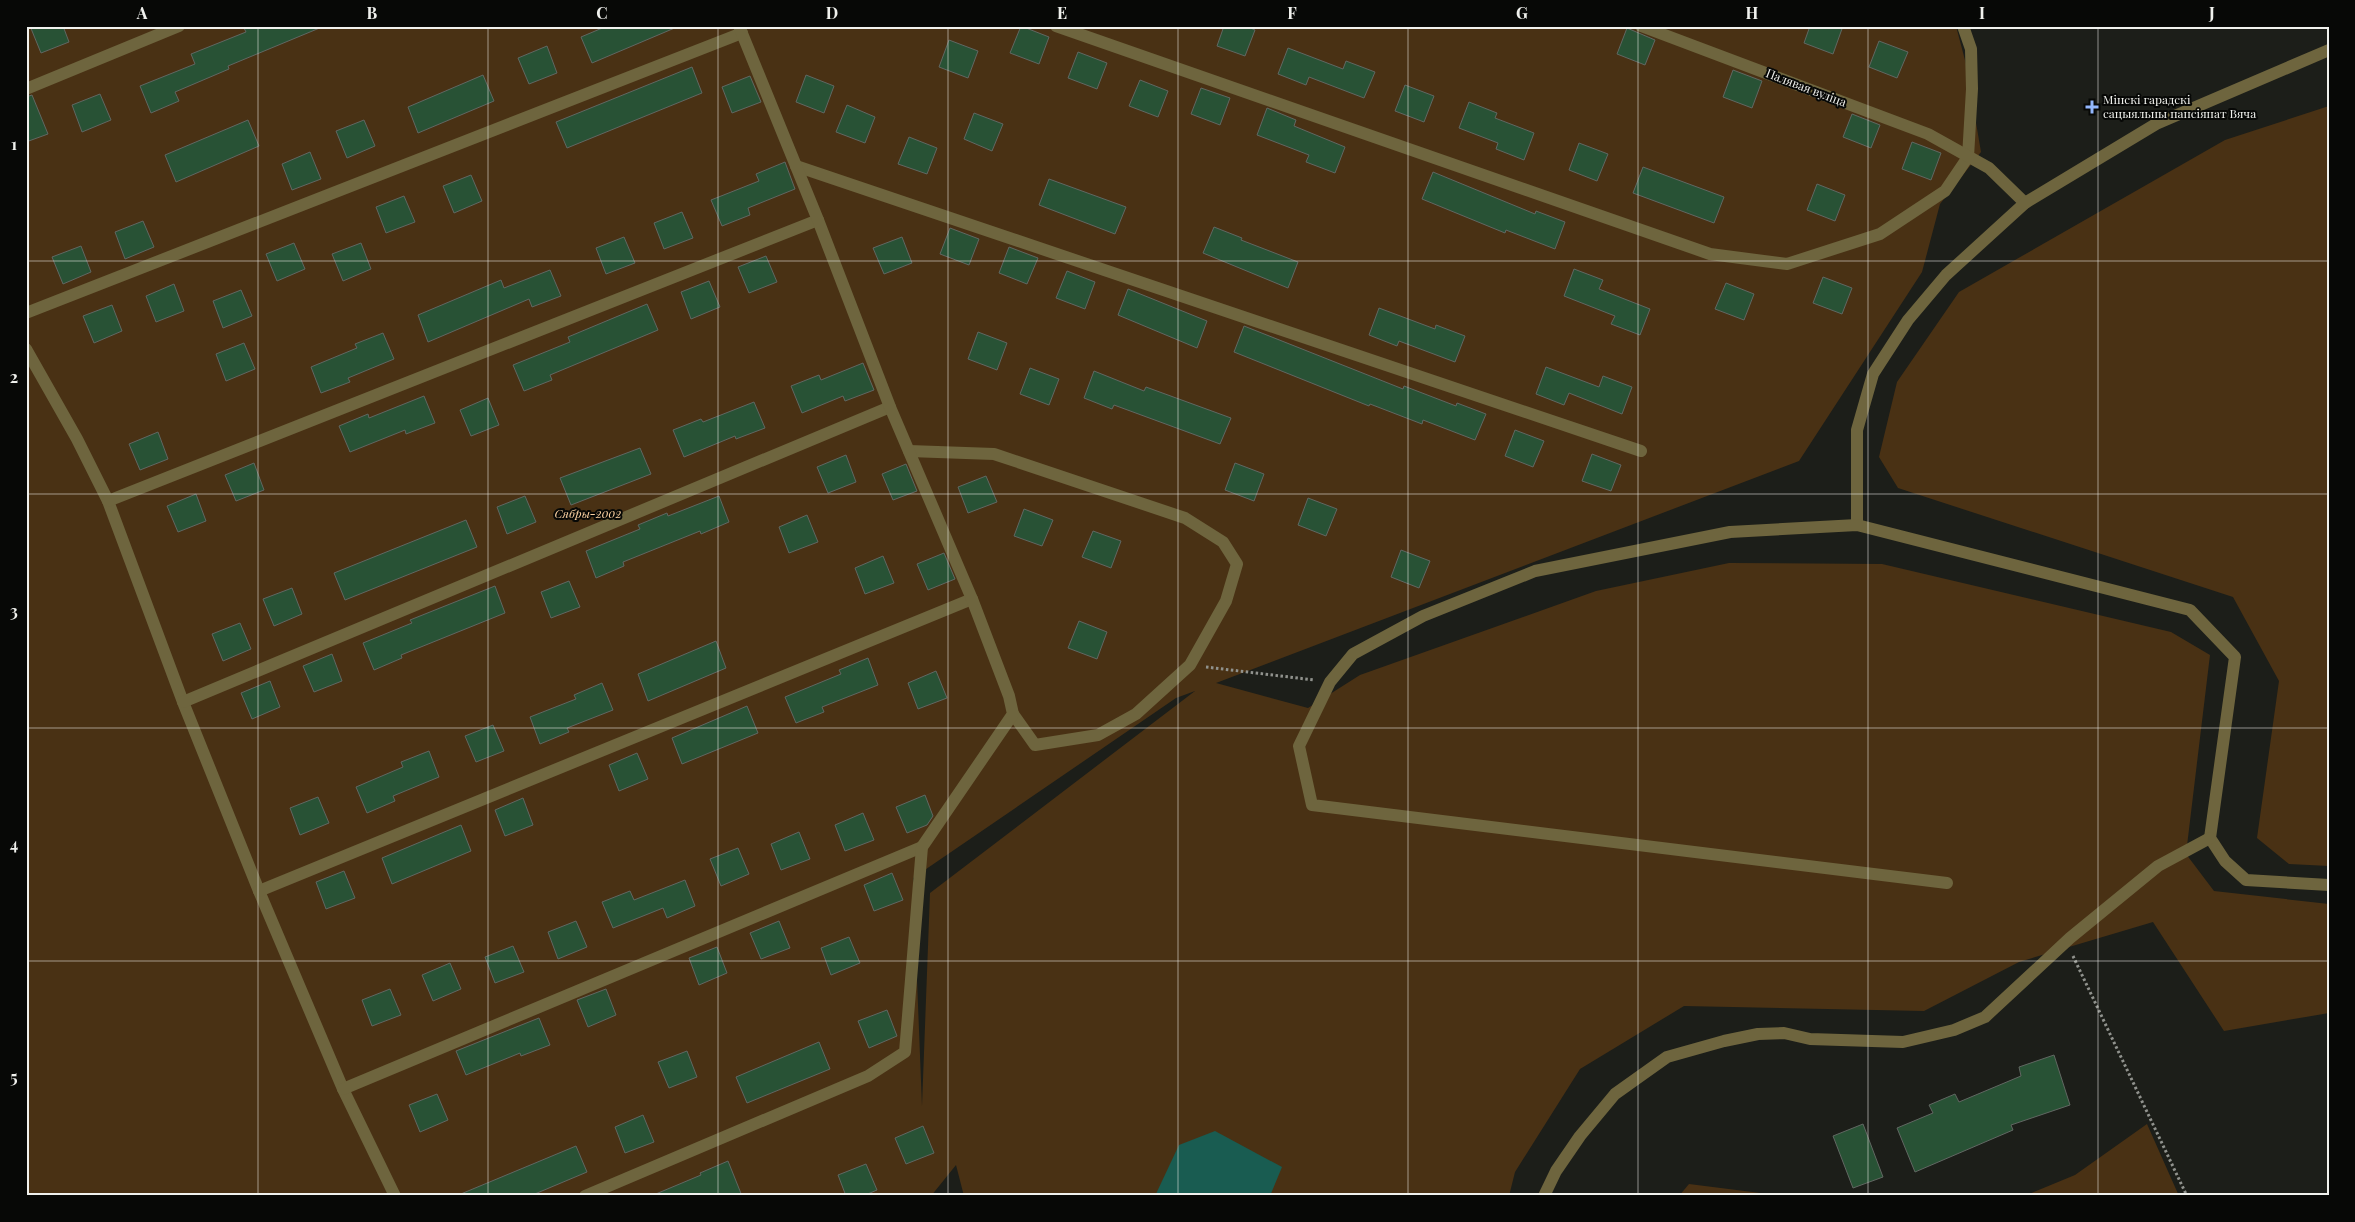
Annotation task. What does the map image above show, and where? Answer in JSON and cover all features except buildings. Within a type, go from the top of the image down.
[{"type":"street","points":[[26,89],[179,26]]},
{"type":"street","points":[[1056,26],[1710,254],[1787,264],[1880,234],[1945,190],[1968,157],[1972,89],[1971,48],[1964,26]]},
{"type":"street","name":"Палявая вуліца","points":[[1641,26],[1928,134],[1989,168],[2025,203]]},
{"type":"street","points":[[26,313],[740,30],[818,220],[890,406],[909,451],[972,599],[1009,696],[1013,714],[1035,745],[1098,735],[1136,714],[1190,666],[1226,601],[1237,564],[1223,542],[1185,518],[994,454],[909,451]]},
{"type":"street","points":[[1857,525],[1856,430],[1873,374],[1908,320],[1946,275],[2025,203],[2156,124],[2329,50]]},
{"type":"street","points":[[796,166],[1641,451]]},
{"type":"street","points":[[108,501],[818,220]]},
{"type":"street","points":[[26,349],[77,439],[108,501],[183,702],[260,891],[342,1089],[394,1196]]},
{"type":"street","points":[[183,702],[890,406]]},
{"type":"street","points":[[1947,883],[1312,806],[1299,746],[1330,682],[1353,654],[1423,616],[1535,571],[1730,532],[1857,525],[2190,610],[2235,656],[2210,838],[2225,861],[2246,880],[2329,885]]},
{"type":"street","points":[[260,891],[972,599]]},
{"type":"street","points":[[585,1196],[868,1076],[905,1052],[922,846],[1013,714]]},
{"type":"street","points":[[1544,1196],[1556,1171],[1575,1143],[1615,1094],[1667,1057],[1724,1040],[1758,1034],[1784,1033],[1810,1038],[1903,1042],[1954,1030],[1985,1017],[2066,942],[2158,866],[2210,838]]},
{"type":"street","points":[[342,1089],[922,846]]},
{"type":"path","points":[[1190,666],[1330,682]]},
{"type":"path","points":[[2066,942],[2187,1196]]},
{"type":"green space","name":"Сябры-2002","points":[[26,26],[1956,26],[1966,64],[1981,152],[1940,204],[1922,272],[1799,461],[1216,683],[1308,708],[1360,675],[1596,591],[1729,563],[1882,564],[2171,632],[2210,655],[2186,854],[2214,891],[2329,904],[2329,1013],[2224,1031],[2153,922],[2019,962],[1924,1011],[1684,1006],[1580,1069],[1515,1172],[1509,1196],[964,1196],[956,1165],[931,1196],[26,1196]],"holes":[[[1195,691],[930,893],[922,1106],[913,878],[1176,698]]]},
{"type":"green space","points":[[2329,106],[2329,866],[2289,864],[2257,838],[2279,681],[2233,597],[1898,488],[1879,457],[1897,382],[1959,292],[2225,140]]},
{"type":"green space","points":[[2147,1124],[2179,1196],[2024,1196],[2075,1175]]},
{"type":"green space","points":[[1689,1184],[1783,1196],[1679,1196]]},
{"type":"water","points":[[1215,1131],[1282,1167],[1270,1196],[1155,1196],[1179,1145]]},
{"type":"place","name":"Мінскі гарадскі сацыяльны пансіянат Вяча","points":[[2092,107]]}]
